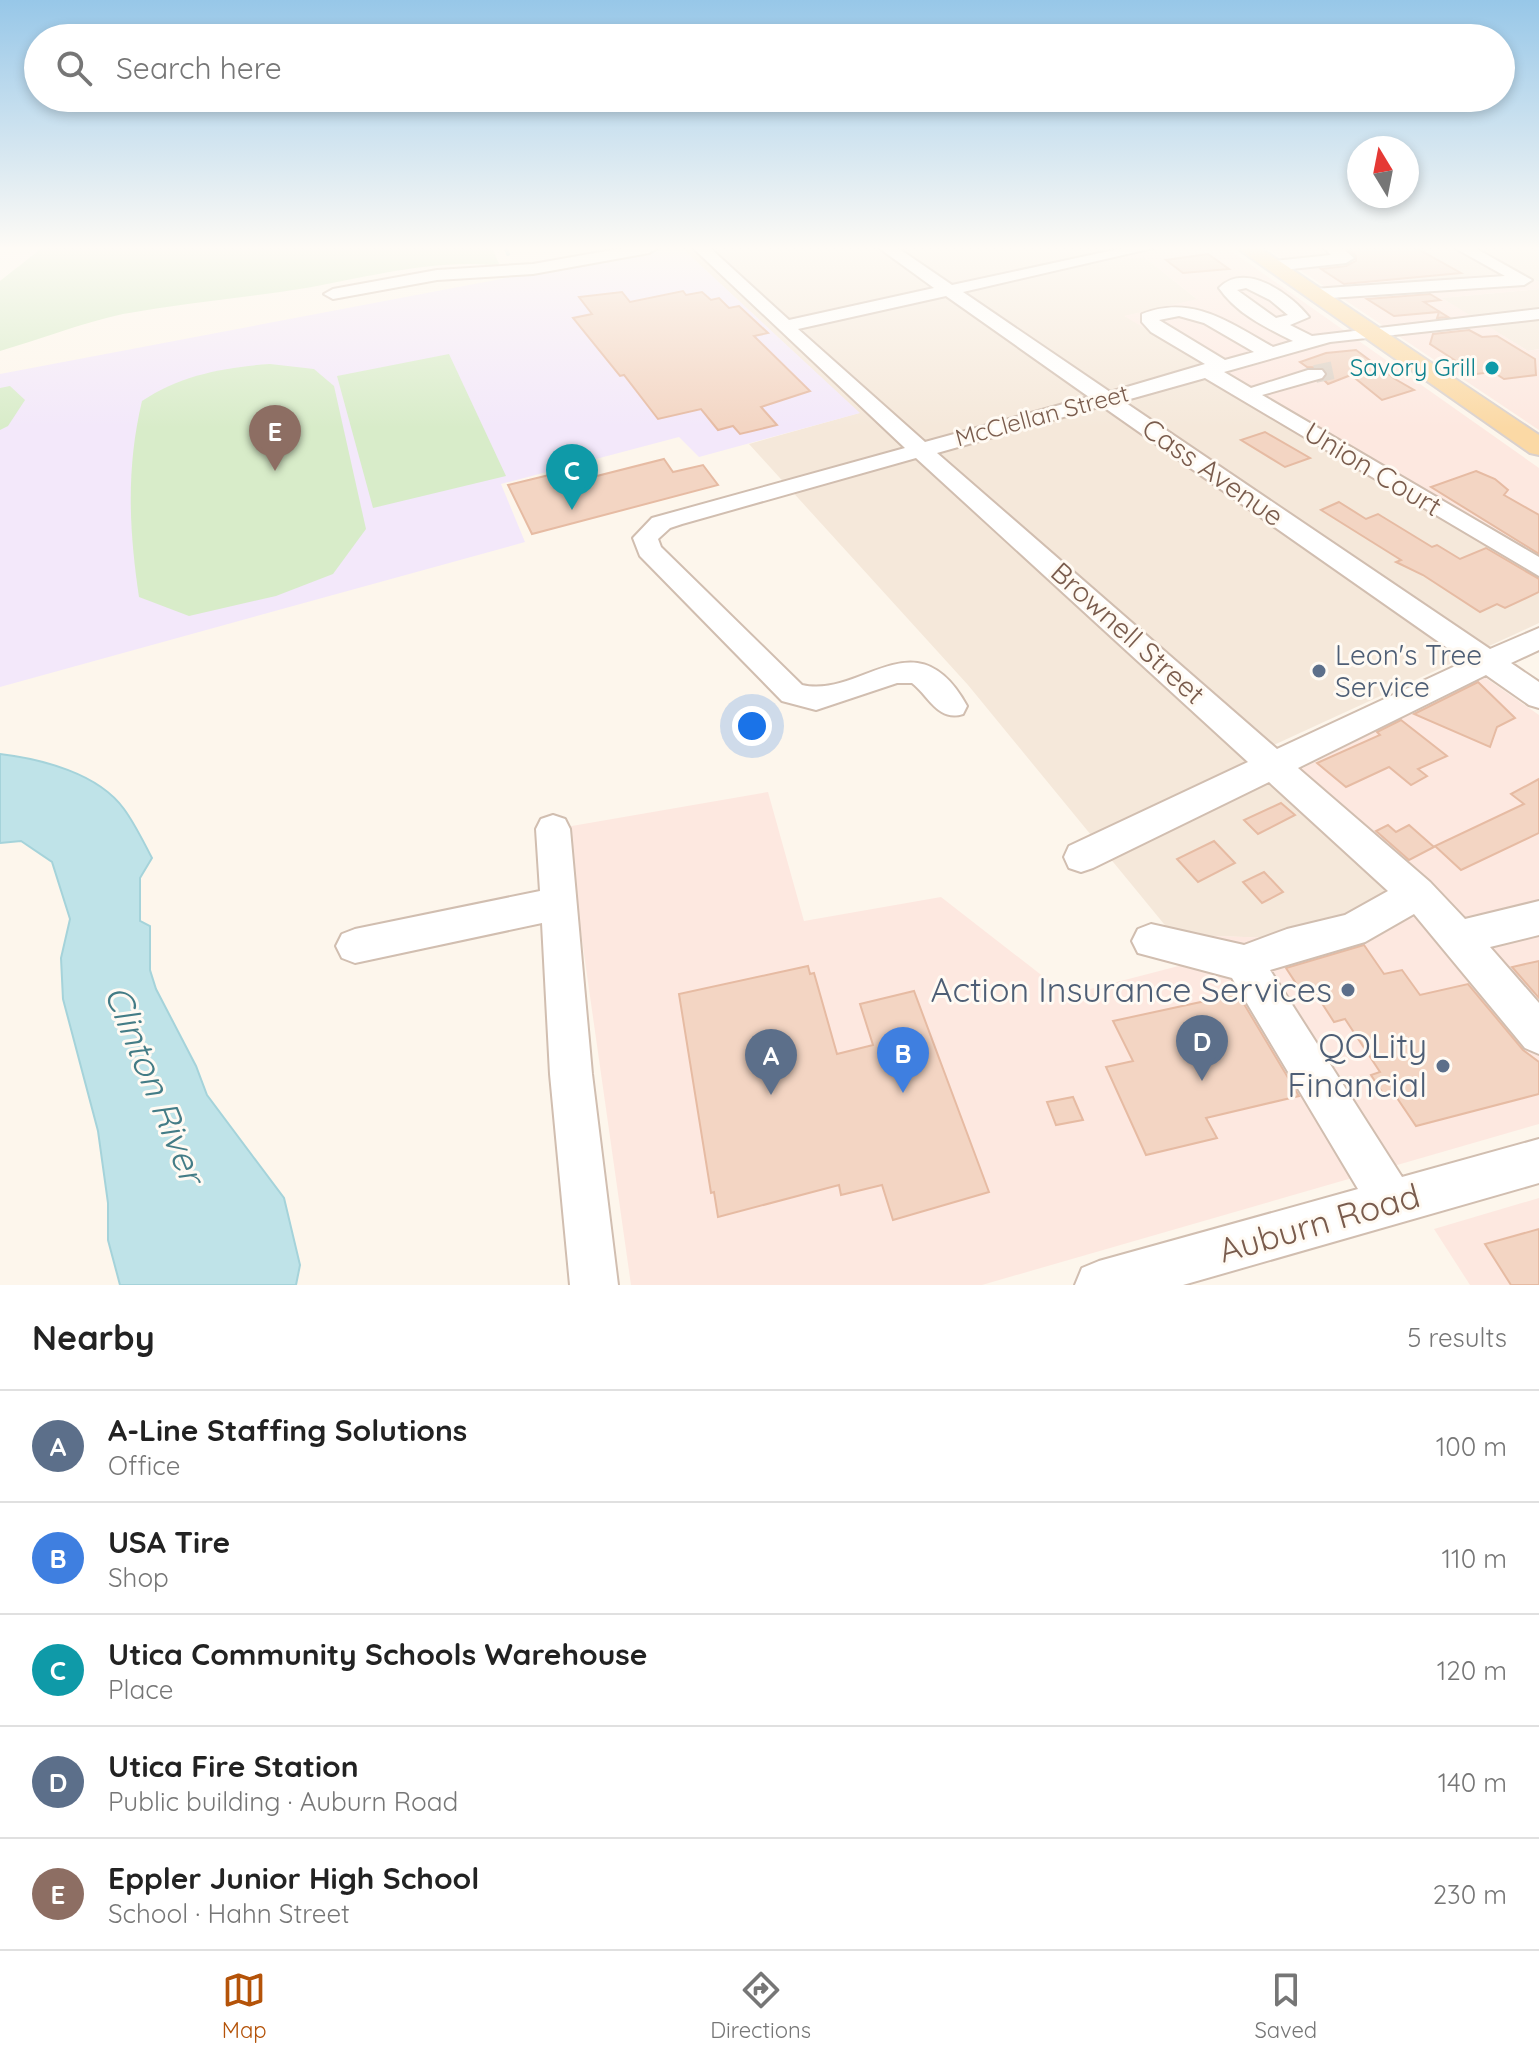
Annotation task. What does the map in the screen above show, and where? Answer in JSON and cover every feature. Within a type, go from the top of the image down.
[{"type":"main road","points":[[1335,308],[1539,447]]},
{"type":"street","name":"Brownell Street","points":[[766,308],[1417,893],[1460,937],[1539,1034]]},
{"type":"street","points":[[785,326],[868,308]]},
{"type":"street","name":"Cass Avenue","points":[[976,308],[1539,697]]},
{"type":"street","points":[[1253,308],[1274,324],[1309,342]]},
{"type":"street","points":[[1274,324],[1300,317],[1289,308]]},
{"type":"street","name":"Union Court","points":[[1270,353],[1184,309],[1148,318],[1157,328],[1214,368],[1539,568]]},
{"type":"street","name":"McClellan Street","points":[[952,706],[924,676],[912,673],[896,673],[816,699],[792,693],[649,550],[645,538],[661,523],[673,519],[1309,342],[1369,330],[1539,314]]},
{"type":"street","points":[[1260,389],[1315,374]]},
{"type":"street","points":[[1081,857],[1539,638]]},
{"type":"street","points":[[553,829],[571,1074],[594,1285]]},
{"type":"street","points":[[1151,941],[1244,963],[1287,946],[1352,930],[1417,893]]},
{"type":"street","points":[[355,946],[559,903]]},
{"type":"street","points":[[1460,937],[1539,918]]},
{"type":"street","points":[[1244,963],[1392,1203]]},
{"type":"street","name":"Auburn Road","points":[[1099,1285],[1539,1161]]},
{"type":"shaded area","points":[[349,308],[747,308],[860,413],[699,457],[679,437],[501,484],[525,542],[0,687],[0,374]]},
{"type":"shaded area","points":[[746,308],[1162,308],[1125,316],[1539,559],[1539,623],[1248,757],[1399,893],[1279,938],[1173,935],[968,685],[749,444],[859,413]]},
{"type":"shaded area","points":[[1158,308],[1312,308],[1539,468],[1539,559],[1124,316]]},
{"type":"shaded area","points":[[1357,308],[1458,308],[1528,351],[1539,349],[1539,430]]},
{"type":"shaded area","points":[[1457,308],[1539,308],[1539,349],[1528,351]]},
{"type":"shaded area","points":[[1483,676],[1539,715],[1539,1124],[982,1285],[631,1285],[566,827],[768,792],[804,921],[941,897],[1067,995],[1194,962],[1173,935],[1279,938],[1420,884],[1293,773]]},
{"type":"shaded area","points":[[1539,1198],[1539,1285],[1470,1285],[1434,1229]]},
{"type":"green space","points":[[0,308],[163,308],[76,326],[0,351]]},
{"type":"green space","points":[[449,354],[506,476],[373,508],[337,376]]},
{"type":"green space","points":[[270,364],[314,369],[334,386],[366,529],[333,574],[276,596],[189,616],[139,597],[133,548],[131,475],[142,401],[172,385],[204,374]]},
{"type":"green space","points":[[10,386],[25,400],[8,426],[0,430],[0,388]]},
{"type":"water","name":"Clinton River","points":[[0,754],[50,764],[84,777],[113,797],[139,833],[152,858],[140,878],[140,921],[150,926],[150,970],[156,989],[196,1066],[207,1095],[284,1198],[300,1265],[296,1285],[120,1285],[108,1240],[108,1203],[98,1131],[63,999],[61,958],[70,919],[52,862],[21,841],[0,843]]},
{"type":"building","points":[[587,308],[741,308],[768,333],[754,336],[810,391],[761,407],[777,425],[740,434],[733,426],[718,430],[701,409],[658,419],[573,318],[592,314]]},
{"type":"building","points":[[1381,308],[1434,308],[1448,317],[1437,318],[1439,312],[1394,316]]},
{"type":"building","points":[[1469,330],[1482,337],[1497,336],[1535,359],[1536,375],[1504,379],[1493,372],[1476,374],[1430,344],[1433,334]]},
{"type":"building","points":[[1356,350],[1414,390],[1382,400],[1351,375],[1328,384],[1324,380],[1328,374],[1324,368],[1307,367],[1300,362],[1326,353]]},
{"type":"building","points":[[1265,432],[1310,458],[1285,467],[1241,440]]},
{"type":"building","points":[[664,459],[673,472],[703,465],[718,485],[532,534],[508,485],[574,469],[581,480]]},
{"type":"building","points":[[1476,471],[1495,479],[1508,490],[1504,495],[1539,515],[1539,554],[1431,487]]},
{"type":"building","points":[[1339,502],[1366,519],[1378,514],[1432,547],[1437,545],[1460,559],[1486,548],[1539,579],[1539,592],[1505,608],[1497,604],[1480,612],[1423,575],[1396,562],[1401,560],[1321,510]]},
{"type":"building","points":[[1478,682],[1515,718],[1497,727],[1490,747],[1414,714]]},
{"type":"building","points":[[1401,720],[1447,756],[1418,769],[1427,776],[1411,785],[1389,767],[1346,787],[1317,763],[1380,735],[1377,732]]},
{"type":"building","points":[[1539,779],[1539,833],[1461,870],[1435,846],[1524,804],[1511,794]]},
{"type":"building","points":[[1281,803],[1295,815],[1258,834],[1244,820]]},
{"type":"building","points":[[1388,825],[1396,832],[1409,825],[1434,847],[1409,860],[1376,831]]},
{"type":"building","points":[[1214,841],[1235,863],[1198,882],[1177,859]]},
{"type":"building","points":[[1264,872],[1283,892],[1262,903],[1243,882]]},
{"type":"building","points":[[1364,945],[1384,974],[1402,970],[1420,995],[1468,984],[1523,1050],[1539,1062],[1539,1094],[1416,1126],[1395,1095],[1386,1098],[1371,1075],[1380,1072],[1345,1019],[1334,1022],[1314,991],[1303,994],[1286,968]]},
{"type":"building","points":[[1539,961],[1539,998],[1512,967]]},
{"type":"building","points":[[808,966],[810,974],[814,973],[837,1054],[873,1045],[860,1004],[914,991],[989,1192],[893,1220],[882,1185],[841,1195],[839,1185],[718,1217],[714,1192],[711,1193],[679,994]]},
{"type":"building","points":[[1238,994],[1299,1096],[1206,1118],[1217,1138],[1146,1155],[1106,1067],[1133,1061],[1113,1021]]},
{"type":"building","points":[[1073,1097],[1083,1120],[1056,1125],[1047,1102]]},
{"type":"building","points":[[1539,1229],[1539,1285],[1511,1285],[1485,1244]]},
{"type":"tunnel","points":[[1315,374],[1334,370]]},
{"type":"place","name":"Savory Grill","points":[[1492,368]]},
{"type":"place","name":"Eppler Junior High School","points":[[275,471]]},
{"type":"place","name":"Utica Community Schools Warehouse","points":[[572,510]]},
{"type":"place","name":"Leon's Tree Service","points":[[1319,671]]},
{"type":"place","name":"Action Insurance Services","points":[[1348,990]]},
{"type":"place","name":"QOLity Financial","points":[[1443,1066]]},
{"type":"place","name":"Utica Fire Station","points":[[1202,1081]]},
{"type":"place","name":"USA Tire","points":[[903,1093]]},
{"type":"place","name":"A-Line Staffing Solutions","points":[[771,1095]]}]
